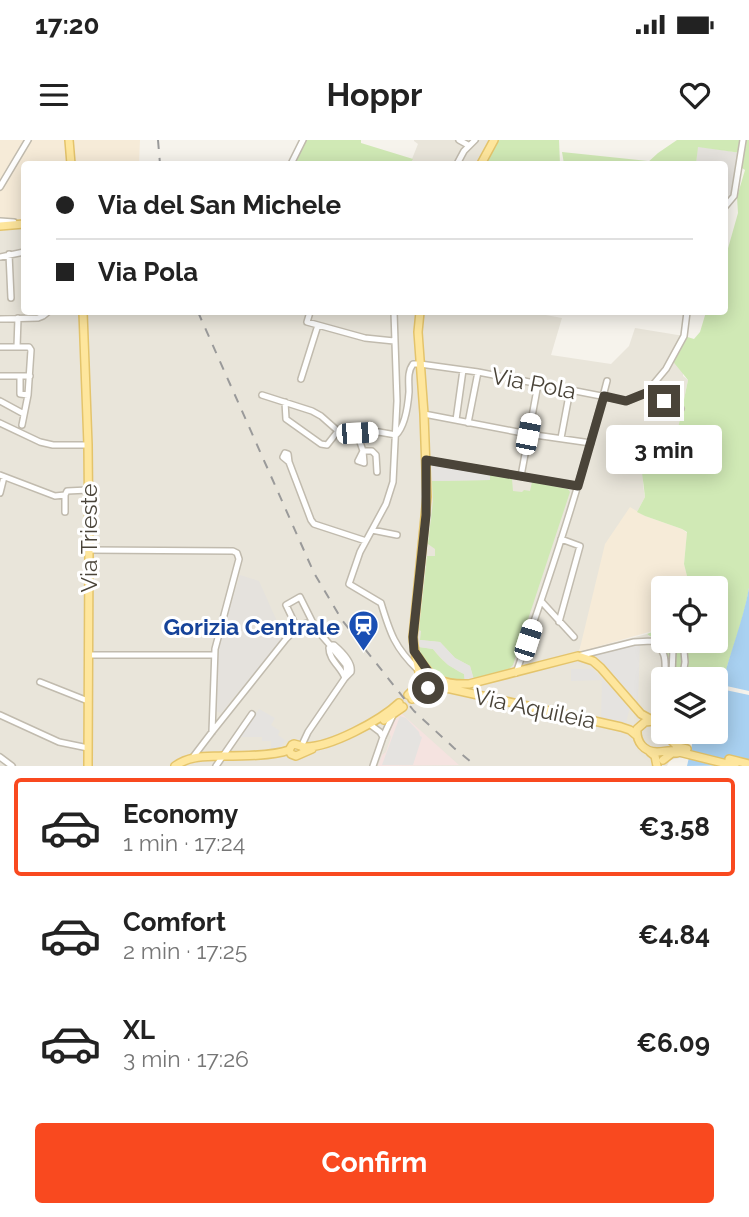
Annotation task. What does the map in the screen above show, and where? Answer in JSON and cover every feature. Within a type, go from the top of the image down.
[{"type":"main road","points":[[69,140],[71,161]]},
{"type":"main road","points":[[483,161],[494,140]]},
{"type":"main road","points":[[0,223],[21,224]]},
{"type":"main road","name":"Via Trieste","points":[[83,315],[88,444],[88,765]]},
{"type":"main road","points":[[420,315],[419,363],[425,414],[426,515],[413,637],[414,651],[426,679]]},
{"type":"main road","points":[[414,651],[426,679]]},
{"type":"main road","points":[[426,679],[469,684],[578,656],[593,661],[641,713],[651,719]]},
{"type":"main road","points":[[410,697],[426,679]]},
{"type":"main road","name":"Via Aquileia","points":[[426,679],[451,689],[613,725],[630,730],[636,735]]},
{"type":"main road","points":[[176,765],[193,757],[295,751],[339,740],[393,715],[401,705],[338,739],[295,751],[289,764]]},
{"type":"main road","points":[[651,722],[640,724],[636,735],[640,745],[650,751],[660,764]]},
{"type":"main road","points":[[660,764],[670,744]]},
{"type":"main road","points":[[676,744],[681,750]]},
{"type":"main road","points":[[650,751],[681,750],[749,764]]},
{"type":"main road","points":[[660,764],[672,753],[681,750],[736,765]]},
{"type":"street","points":[[0,187],[28,140]]},
{"type":"street","points":[[292,161],[303,140]]},
{"type":"street","points":[[459,140],[468,145]]},
{"type":"street","points":[[459,161],[468,145],[475,140]]},
{"type":"street","points":[[728,203],[734,195],[743,140]]},
{"type":"street","points":[[0,257],[21,252]]},
{"type":"street","points":[[9,254],[11,298]]},
{"type":"street","points":[[0,319],[39,315]]},
{"type":"street","points":[[309,315],[306,322],[365,338],[394,341]]},
{"type":"street","points":[[394,315],[397,401],[393,482],[386,504],[366,541],[349,584],[381,603],[394,641],[426,679]]},
{"type":"street","points":[[681,409],[646,393],[666,369],[684,336],[687,315]]},
{"type":"street","points":[[17,347],[18,318]]},
{"type":"street","points":[[301,379],[318,325]]},
{"type":"street","points":[[0,347],[29,347],[31,350],[28,395],[22,425]]},
{"type":"street","points":[[396,435],[400,431],[408,397],[410,369],[419,363]]},
{"type":"street","name":"Via Pola","points":[[419,363],[626,401],[646,393]]},
{"type":"street","points":[[456,420],[463,370]]},
{"type":"street","points":[[468,422],[478,372]]},
{"type":"street","points":[[0,376],[30,376]]},
{"type":"street","points":[[20,376],[20,394],[28,395]]},
{"type":"street","points":[[516,673],[578,486],[607,381]]},
{"type":"street","points":[[521,476],[538,384]]},
{"type":"street","points":[[561,438],[570,390]]},
{"type":"street","points":[[262,395],[321,416],[338,431],[396,435]]},
{"type":"street","points":[[0,401],[24,414]]},
{"type":"street","points":[[285,402],[286,419],[321,444],[327,444],[338,431]]},
{"type":"street","points":[[425,414],[591,443]]},
{"type":"street","points":[[0,423],[40,442],[53,445],[88,444]]},
{"type":"street","points":[[357,433],[363,451],[376,454],[377,472]]},
{"type":"street","points":[[426,460],[578,486]]},
{"type":"street","points":[[289,462],[314,524],[366,541]]},
{"type":"street","points":[[0,493],[2,476],[55,496],[65,495]]},
{"type":"street","points":[[65,512],[67,491],[88,490]]},
{"type":"street","points":[[372,529],[397,535]]},
{"type":"street","points":[[559,622],[580,546],[561,539]]},
{"type":"street","points":[[89,550],[237,553],[239,558],[214,654],[212,732]]},
{"type":"street","points":[[295,751],[345,678],[347,671],[346,665],[312,622],[300,597],[286,605],[297,628]]},
{"type":"street","points":[[541,601],[574,637]]},
{"type":"street","points":[[193,757],[286,639],[297,628],[312,622]]},
{"type":"street","points":[[578,656],[634,642],[651,641]]},
{"type":"street","points":[[88,655],[214,654]]},
{"type":"street","points":[[40,682],[88,701]]},
{"type":"street","points":[[216,765],[252,714]]},
{"type":"street","points":[[0,715],[60,742],[88,748]]},
{"type":"street","points":[[373,765],[393,715]]},
{"type":"street","points":[[372,726],[383,737]]},
{"type":"street","points":[[307,736],[312,743],[317,744]]},
{"type":"street","points":[[0,757],[12,765]]},
{"type":"shaded area","points":[[0,140],[140,140],[139,161],[21,161],[21,220],[0,221]]},
{"type":"shaded area","points":[[498,140],[488,161],[411,161],[418,144],[414,141]]},
{"type":"shaded area","points":[[697,146],[741,153],[734,196],[728,203],[728,161],[696,161]]},
{"type":"shaded area","points":[[21,227],[21,315],[546,315],[562,318],[551,355],[611,364],[629,346],[635,328],[684,336],[683,376],[688,380],[673,454],[643,470],[645,497],[637,512],[630,508],[579,651],[647,634],[651,638],[651,653],[667,653],[669,667],[651,667],[651,744],[685,744],[683,757],[670,760],[667,766],[0,766],[0,229]]},
{"type":"shaded area","points":[[434,464],[490,474],[490,480],[432,481]]},
{"type":"shaded area","points":[[630,507],[687,533],[684,564],[687,576],[651,576],[651,631],[579,652],[605,544]]},
{"type":"shaded area","points":[[240,575],[259,581],[284,637],[221,713],[215,711],[218,656],[221,636]]},
{"type":"shaded area","points":[[420,640],[440,642],[455,658],[470,666],[474,680],[465,682],[464,674],[448,665],[433,649],[419,647]]},
{"type":"shaded area","points":[[640,641],[638,704],[609,672],[582,655]]},
{"type":"shaded area","points":[[571,669],[592,669],[604,680],[630,707],[626,723],[621,725],[601,720],[602,680],[571,681]]},
{"type":"shaded area","points":[[259,709],[275,718],[271,725],[280,731],[278,735],[285,740],[281,747],[271,749],[271,741],[262,741],[262,737],[240,737]]},
{"type":"shaded area","points":[[401,713],[459,765],[378,766],[386,752],[393,723]]},
{"type":"shaded area","points":[[400,716],[406,718],[422,737],[413,765],[382,765]]},
{"type":"green space","points":[[305,140],[361,140],[361,143],[413,159],[412,161],[294,161]]},
{"type":"green space","points":[[498,140],[559,140],[560,161],[488,161]]},
{"type":"green space","points":[[677,140],[749,140],[749,588],[728,667],[669,667],[666,653],[728,653],[728,576],[687,576],[684,564],[687,532],[637,512],[645,497],[641,464],[649,452],[662,450],[673,453],[688,380],[671,359],[684,336],[694,339],[700,332],[705,315],[728,315],[728,248],[738,213],[737,197],[745,170],[742,168],[741,153],[698,147],[696,161],[649,161]]},
{"type":"green space","points":[[562,152],[648,161],[564,161]]},
{"type":"green space","points":[[490,474],[512,479],[513,491],[530,491],[532,482],[568,489],[570,492],[513,665],[507,671],[474,680],[470,666],[455,658],[440,642],[420,640],[419,630],[427,556],[435,556],[435,549],[428,544],[433,501],[432,481],[490,480]]},
{"type":"green space","points":[[419,647],[433,649],[439,657],[464,674],[465,682],[436,672],[425,661]]},
{"type":"water","points":[[749,588],[749,691],[728,686],[727,667]]},
{"type":"water","points":[[728,691],[749,695],[749,765],[687,766],[692,744],[728,744]]},
{"type":"railway","points":[[158,140],[160,161]]},
{"type":"railway","points":[[199,315],[314,573],[342,620],[414,711],[476,766]]},
{"type":"place","name":"Gorizia Centrale","points":[[363,653]]},
{"type":"route","points":[[428,688],[434,680],[414,651],[413,637],[428,497],[426,460],[578,486],[604,396],[626,401],[646,393],[664,401]]}]
